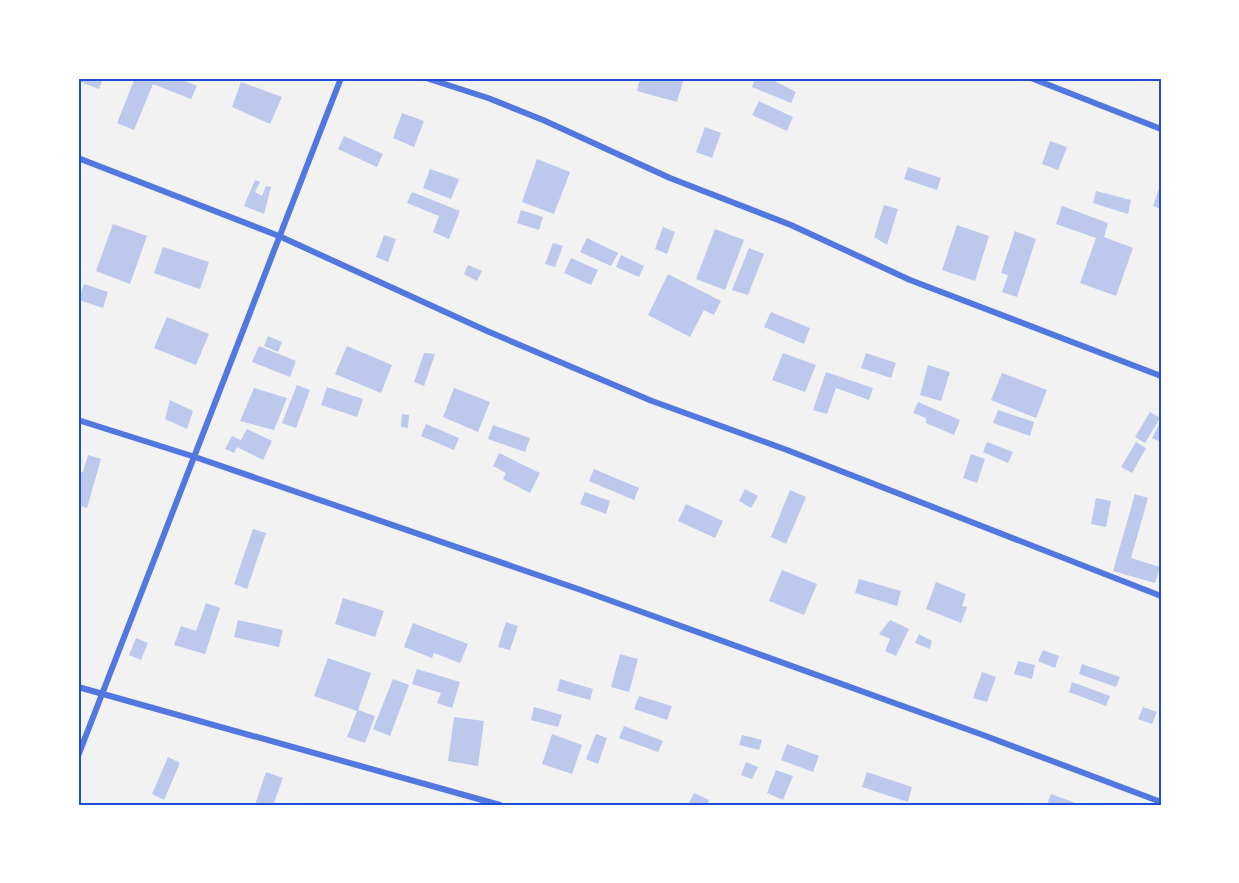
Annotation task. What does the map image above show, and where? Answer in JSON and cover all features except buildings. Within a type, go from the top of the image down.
[{"type":"street","points":[[78,756],[341,78]]},
{"type":"street","points":[[426,78],[488,98],[543,120],[670,178],[791,225],[910,280],[1161,376]]},
{"type":"street","points":[[1031,78],[1161,129]]},
{"type":"street","points":[[78,158],[279,236],[487,331],[618,387],[873,483],[1161,596]]},
{"type":"street","points":[[78,420],[195,457],[690,628],[1161,802]]},
{"type":"street","points":[[78,687],[448,788],[500,805]]}]
